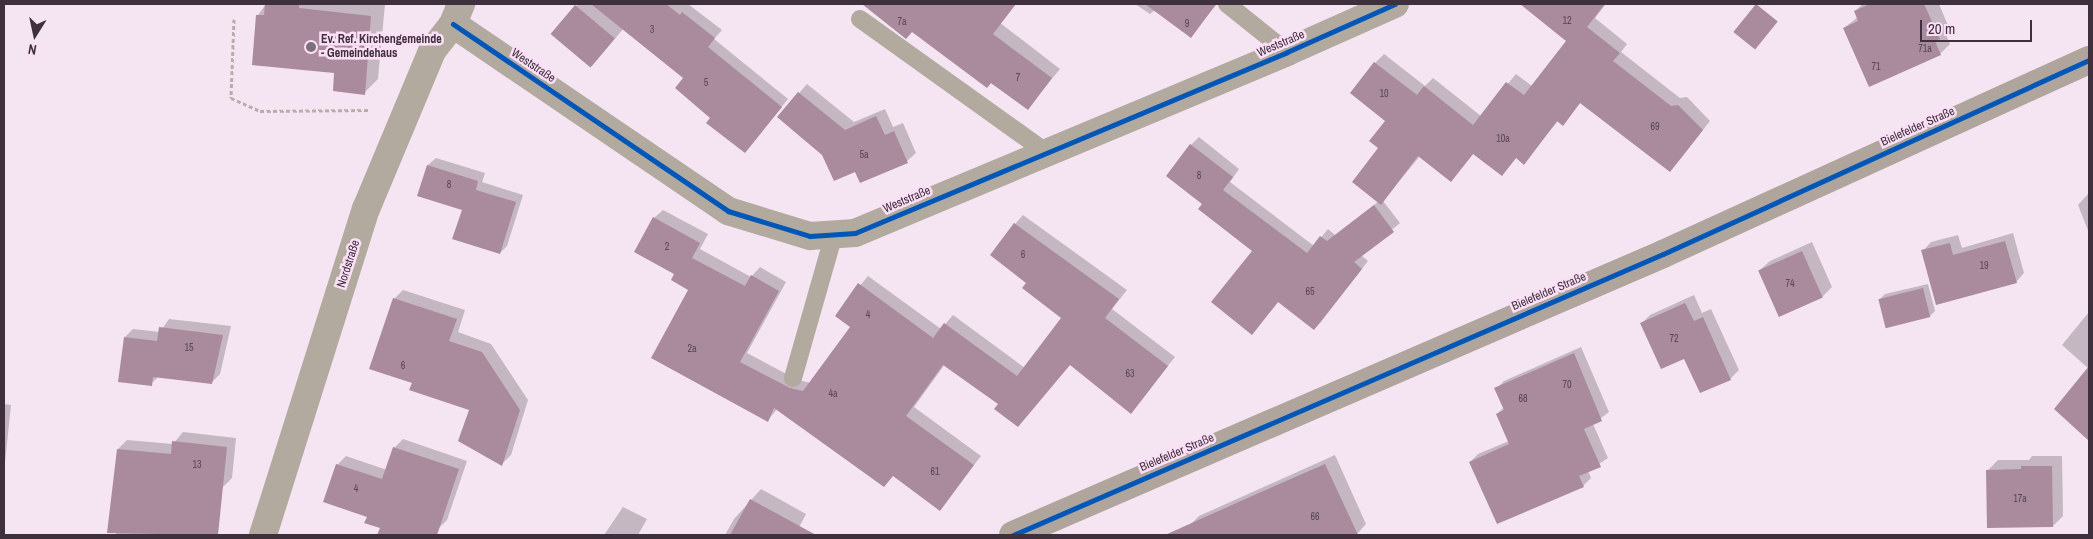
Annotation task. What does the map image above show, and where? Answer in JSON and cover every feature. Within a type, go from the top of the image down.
[{"type":"main road","name":"Bielefelder Straße","points":[[1013,535],[1663,254],[2089,60]]},
{"type":"street","name":"Weststraße","points":[[457,14],[728,211],[810,236],[855,233],[1287,52],[1395,4]]},
{"type":"street","name":"Nordstraße","points":[[263,535],[366,209],[432,51],[457,14]]},
{"type":"lane","points":[[1227,4],[1287,52]]},
{"type":"lane","points":[[860,19],[1046,152]]},
{"type":"lane","points":[[793,378],[834,234]]},
{"type":"path","points":[[234,19],[231,98],[260,111],[408,109]]},
{"type":"building","name":"Ev. Ref. Kirchengemeinde - Gemeindehaus","points":[[265,4],[299,4],[299,8],[371,16],[365,95],[333,91],[334,73],[252,65],[256,15],[264,15]]},
{"type":"building","points":[[591,4],[666,4],[680,15],[682,12],[715,38],[708,47],[782,107],[745,153],[706,123],[710,118],[675,88],[683,78]]},
{"type":"building","points":[[862,4],[1016,4],[993,34],[1052,78],[1028,110],[991,83],[987,88],[912,32],[906,39]]},
{"type":"building","points":[[1145,4],[1216,4],[1191,38]]},
{"type":"building","points":[[1520,4],[1605,4],[1587,27],[1620,53],[1613,61],[1671,106],[1678,105],[1703,130],[1670,172],[1580,103],[1563,126],[1557,121],[1524,165],[1516,158],[1502,176],[1473,154],[1451,182],[1418,156],[1381,205],[1352,182],[1378,148],[1369,141],[1385,121],[1350,93],[1374,62],[1417,95],[1424,86],[1473,125],[1506,82],[1524,95],[1566,41]]},
{"type":"building","points":[[1756,4],[1778,22],[1755,50],[1733,32]]},
{"type":"building","points":[[1870,4],[1924,4],[1940,39],[1935,41],[1941,55],[1869,87],[1843,28],[1858,21],[1854,11]]},
{"type":"building","points":[[575,5],[615,38],[590,68],[551,34]]},
{"type":"building","points":[[798,92],[845,130],[876,116],[885,135],[894,131],[908,163],[860,183],[855,172],[834,181],[822,155],[777,117]]},
{"type":"building","points":[[1190,144],[1233,177],[1223,190],[1307,253],[1320,236],[1327,241],[1374,205],[1394,232],[1354,262],[1362,269],[1314,330],[1278,302],[1252,335],[1211,302],[1252,251],[1198,209],[1202,204],[1166,176]]},
{"type":"building","points":[[427,165],[478,181],[476,190],[516,202],[500,254],[452,239],[462,210],[417,196]]},
{"type":"building","points":[[653,217],[700,243],[692,258],[745,286],[751,275],[779,291],[740,362],[790,388],[803,391],[850,327],[835,316],[858,283],[933,338],[944,323],[1017,376],[1061,318],[1022,288],[1026,283],[990,255],[1014,223],[1119,299],[1105,318],[1168,366],[1131,414],[1070,365],[1018,427],[994,409],[998,404],[943,365],[906,416],[974,465],[940,511],[893,476],[884,487],[774,408],[768,422],[651,358],[688,290],[671,280],[674,274],[634,252]]},
{"type":"building","points":[[2005,241],[2017,283],[1936,305],[1921,250],[1950,243],[1953,255]]},
{"type":"building","points":[[1802,251],[1823,298],[1779,317],[1758,271]]},
{"type":"building","points":[[1923,288],[1930,317],[1886,328],[1878,299]]},
{"type":"building","points":[[393,298],[457,319],[449,341],[482,352],[520,410],[502,466],[458,441],[469,410],[409,390],[412,383],[369,369]]},
{"type":"building","points":[[1685,303],[1694,321],[1703,317],[1731,380],[1700,393],[1684,359],[1661,369],[1640,323]]},
{"type":"building","points":[[159,327],[223,335],[212,384],[153,377],[152,386],[118,382],[124,337],[157,341]]},
{"type":"building","points":[[1574,353],[1602,421],[1584,429],[1601,467],[1579,476],[1584,487],[1497,524],[1469,462],[1509,444],[1496,414],[1504,410],[1494,388]]},
{"type":"building","points":[[2089,366],[2089,441],[2054,409]]},
{"type":"building","points":[[172,441],[227,447],[218,535],[107,533],[117,449],[171,454]]},
{"type":"building","points":[[393,447],[459,469],[437,535],[377,535],[380,528],[364,523],[367,517],[323,502],[336,464],[382,479]]},
{"type":"building","points":[[1325,464],[1358,535],[1165,535],[1252,496]]},
{"type":"building","points":[[2021,466],[2052,466],[2053,527],[1987,528],[1986,470],[2021,469]]},
{"type":"building","points":[[750,499],[816,535],[730,535]]},
{"type":"cycle path","points":[[453,24],[728,211],[810,236],[855,233],[1287,52],[1395,4]]},
{"type":"cycle path","points":[[1013,535],[1663,254],[2089,60]]},
{"type":"place","name":"Ev. Ref. Kirchengemeinde - Gemeindehaus","points":[[311,47]]}]
